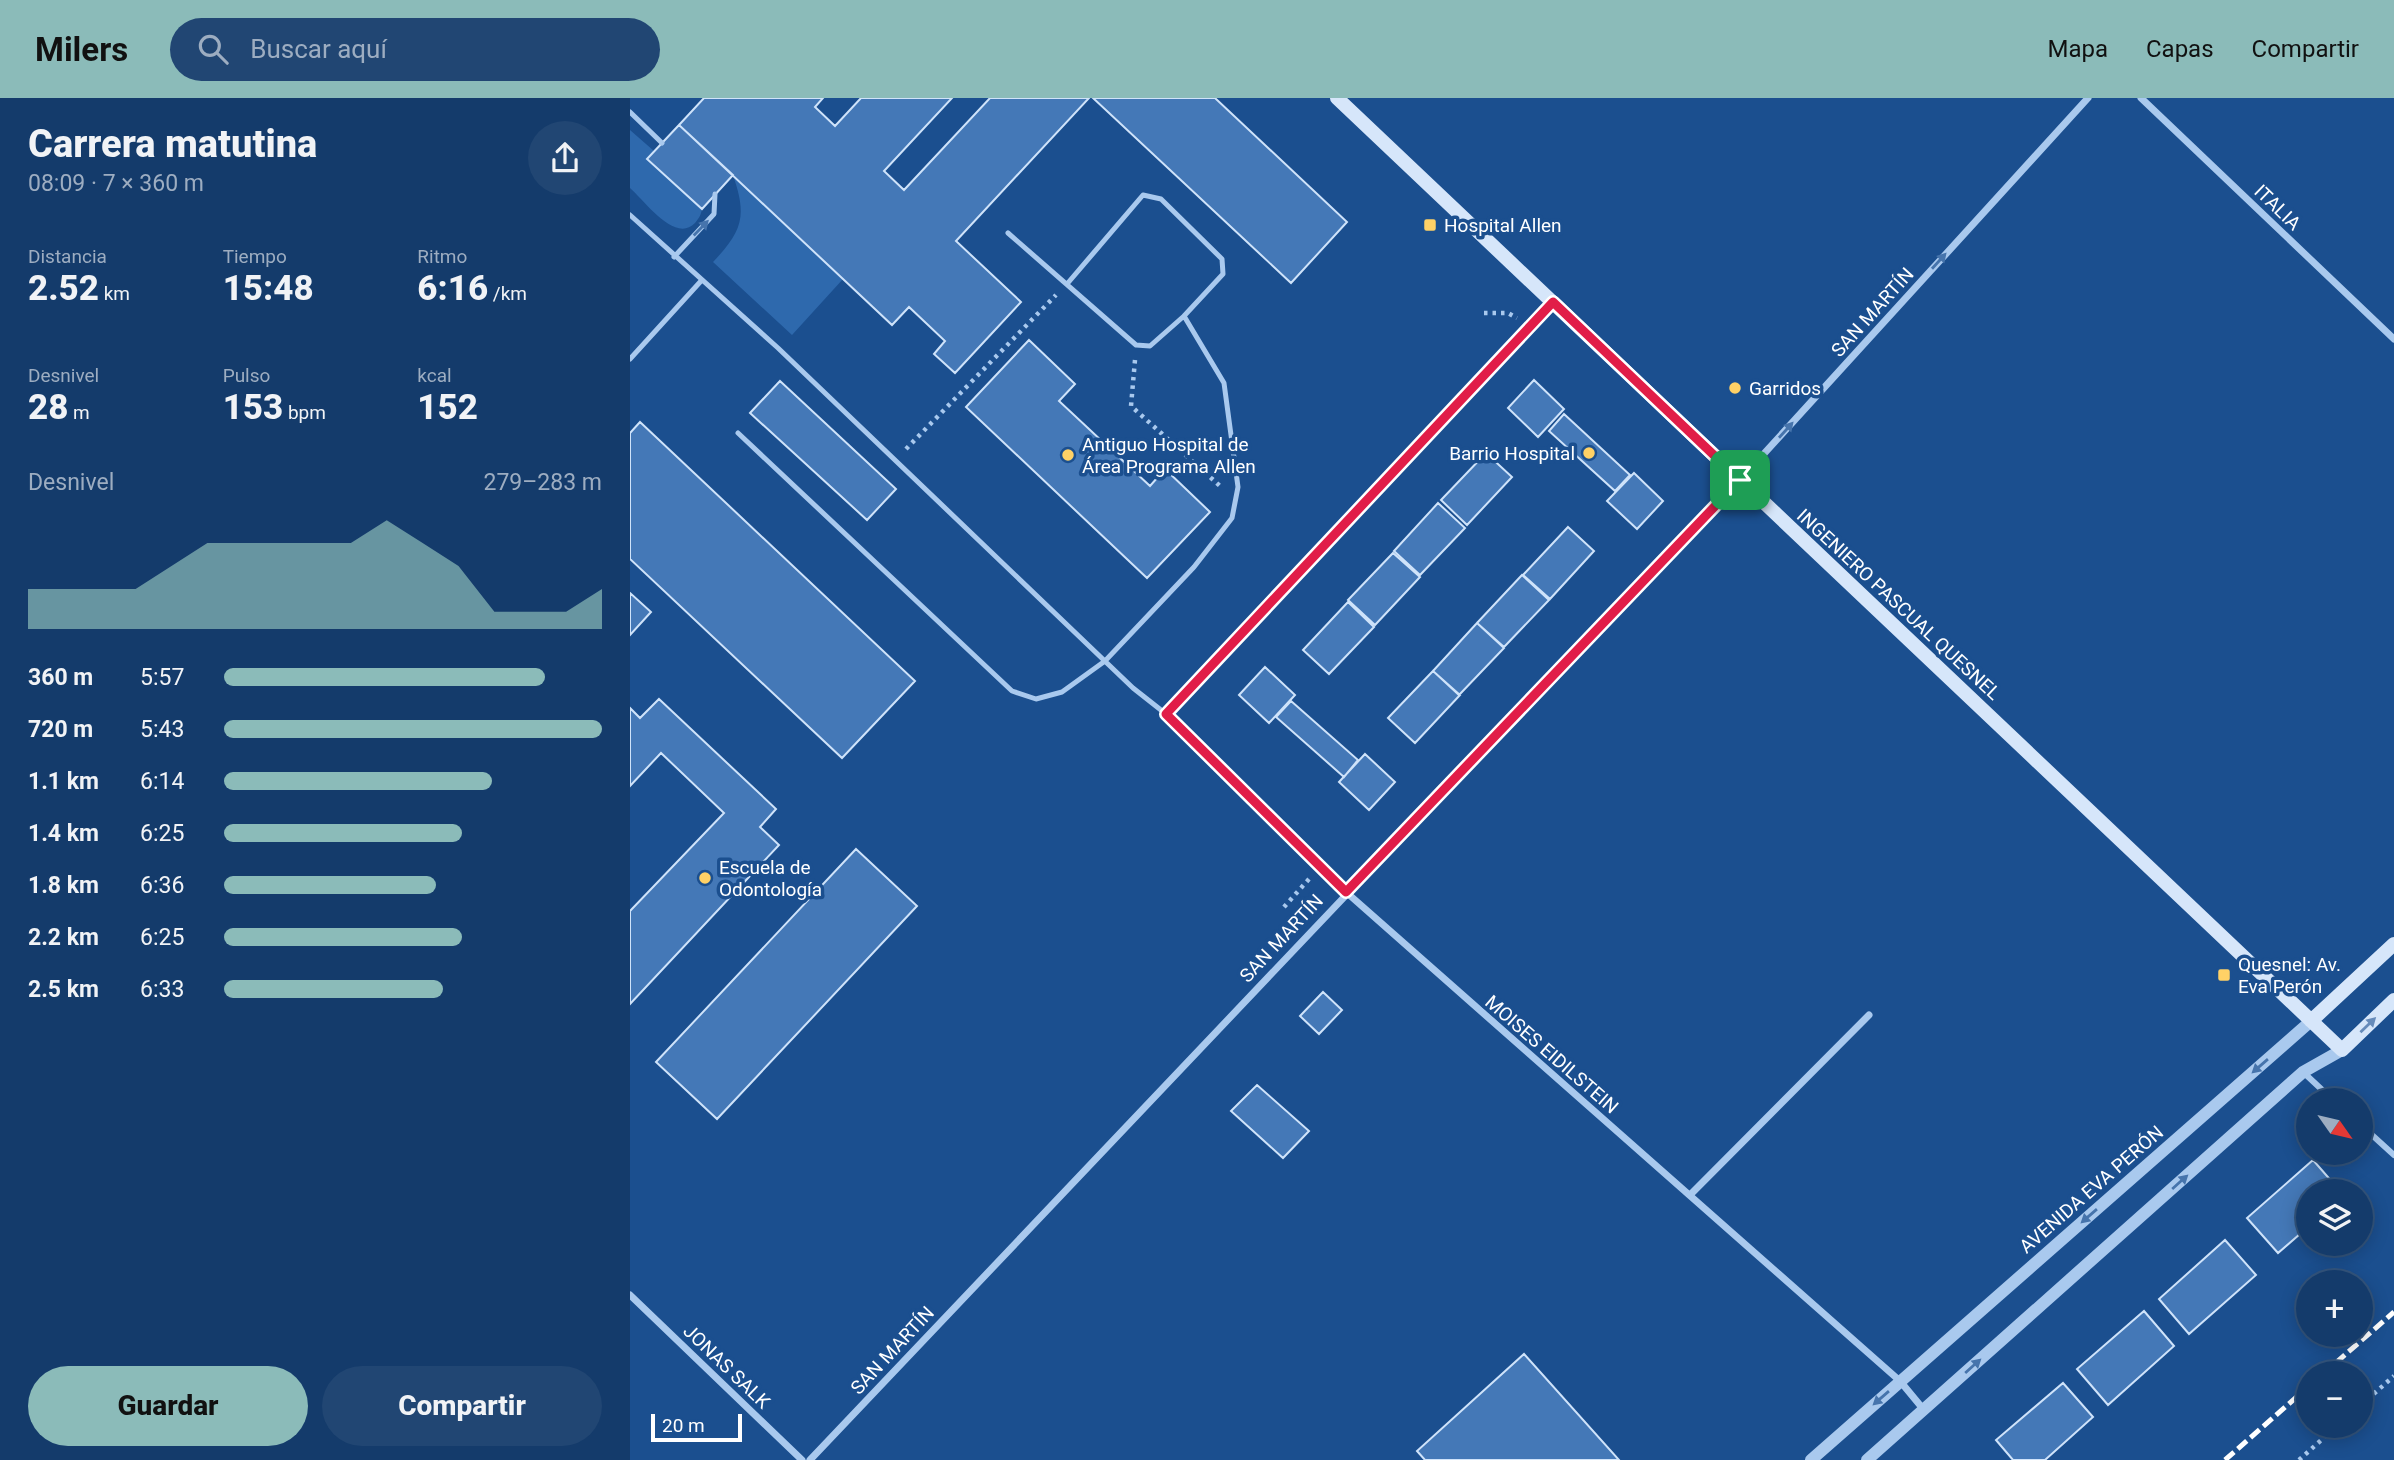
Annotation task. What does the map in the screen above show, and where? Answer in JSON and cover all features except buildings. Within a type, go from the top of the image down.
[{"type":"main road","name":"INGENIERO PASCUAL QUESNEL","points":[[1338,98],[2342,1050]]},
{"type":"main road","name":"AVENIDA EVA PERÓN","points":[[2311,1021],[2394,944]]},
{"type":"main road","points":[[2342,1050],[2394,1000]]},
{"type":"street","name":"SAN MARTÍN","points":[[810,1460],[1346,892],[1740,480],[2088,98]]},
{"type":"street","name":"ITALIA","points":[[2141,98],[2394,339]]},
{"type":"street","points":[[1166,714],[1553,302]]},
{"type":"street","name":"MOISES EIDILSTEIN","points":[[1166,714],[1346,892],[1900,1381],[1924,1410]]},
{"type":"street","points":[[1689,1195],[1869,1014]]},
{"type":"street","name":"AVENIDA EVA PERÓN","points":[[1811,1460],[2311,1021]]},
{"type":"street","points":[[1867,1460],[2303,1073],[2342,1050]]},
{"type":"street","points":[[2303,1073],[2320,1088]]},
{"type":"street","points":[[2373,1136],[2394,1155]]},
{"type":"street","name":"JONAS SALK","points":[[630,1295],[802,1460]]},
{"type":"lane","points":[[630,112],[663,143]]},
{"type":"lane","points":[[674,257],[714,214],[715,194]]},
{"type":"lane","points":[[1008,233],[1136,345],[1150,346],[1184,316],[1223,274],[1222,259],[1161,199],[1143,195],[1067,284]]},
{"type":"lane","points":[[630,215],[778,348],[894,461],[1166,714]]},
{"type":"lane","points":[[630,359],[701,281]]},
{"type":"lane","points":[[738,433],[1012,691],[1036,699],[1062,692],[1105,660],[1194,568],[1232,518],[1238,486],[1224,383],[1184,316]]},
{"type":"path","points":[[894,461],[1067,284]]},
{"type":"path","points":[[1484,313],[1508,313],[1531,326]]},
{"type":"path","points":[[1136,345],[1131,406],[1235,500]]},
{"type":"path","points":[[1284,907],[1321,865]]},
{"type":"path","points":[[2373,1394],[2394,1376]]},
{"type":"path","points":[[2300,1460],[2324,1438]]},
{"type":"shaded area","points":[[630,130],[654,151],[648,159],[702,209],[695,223],[687,228],[670,225],[630,188]]},
{"type":"shaded area","points":[[733,175],[843,279],[792,335],[713,262],[731,241],[740,222],[740,201]]},
{"type":"railway","points":[[2338,1361],[2394,1312]]},
{"type":"railway","points":[[2225,1460],[2296,1398]]},
{"type":"place","name":"Hospital Allen","points":[[1430,225]]},
{"type":"place","name":"Garridos","points":[[1735,388]]},
{"type":"place","name":"Barrio Hospital","points":[[1589,453]]},
{"type":"place","name":"Antiguo Hospital de Área Programa Allen","points":[[1068,455]]},
{"type":"place","name":"Escuela de Odontología","points":[[705,878]]},
{"type":"place","name":"Quesnel: Av. Eva Perón","points":[[2224,975]]},
{"type":"route","points":[[1553,302],[1740,480],[1346,892],[1166,714],[1553,302]]}]
